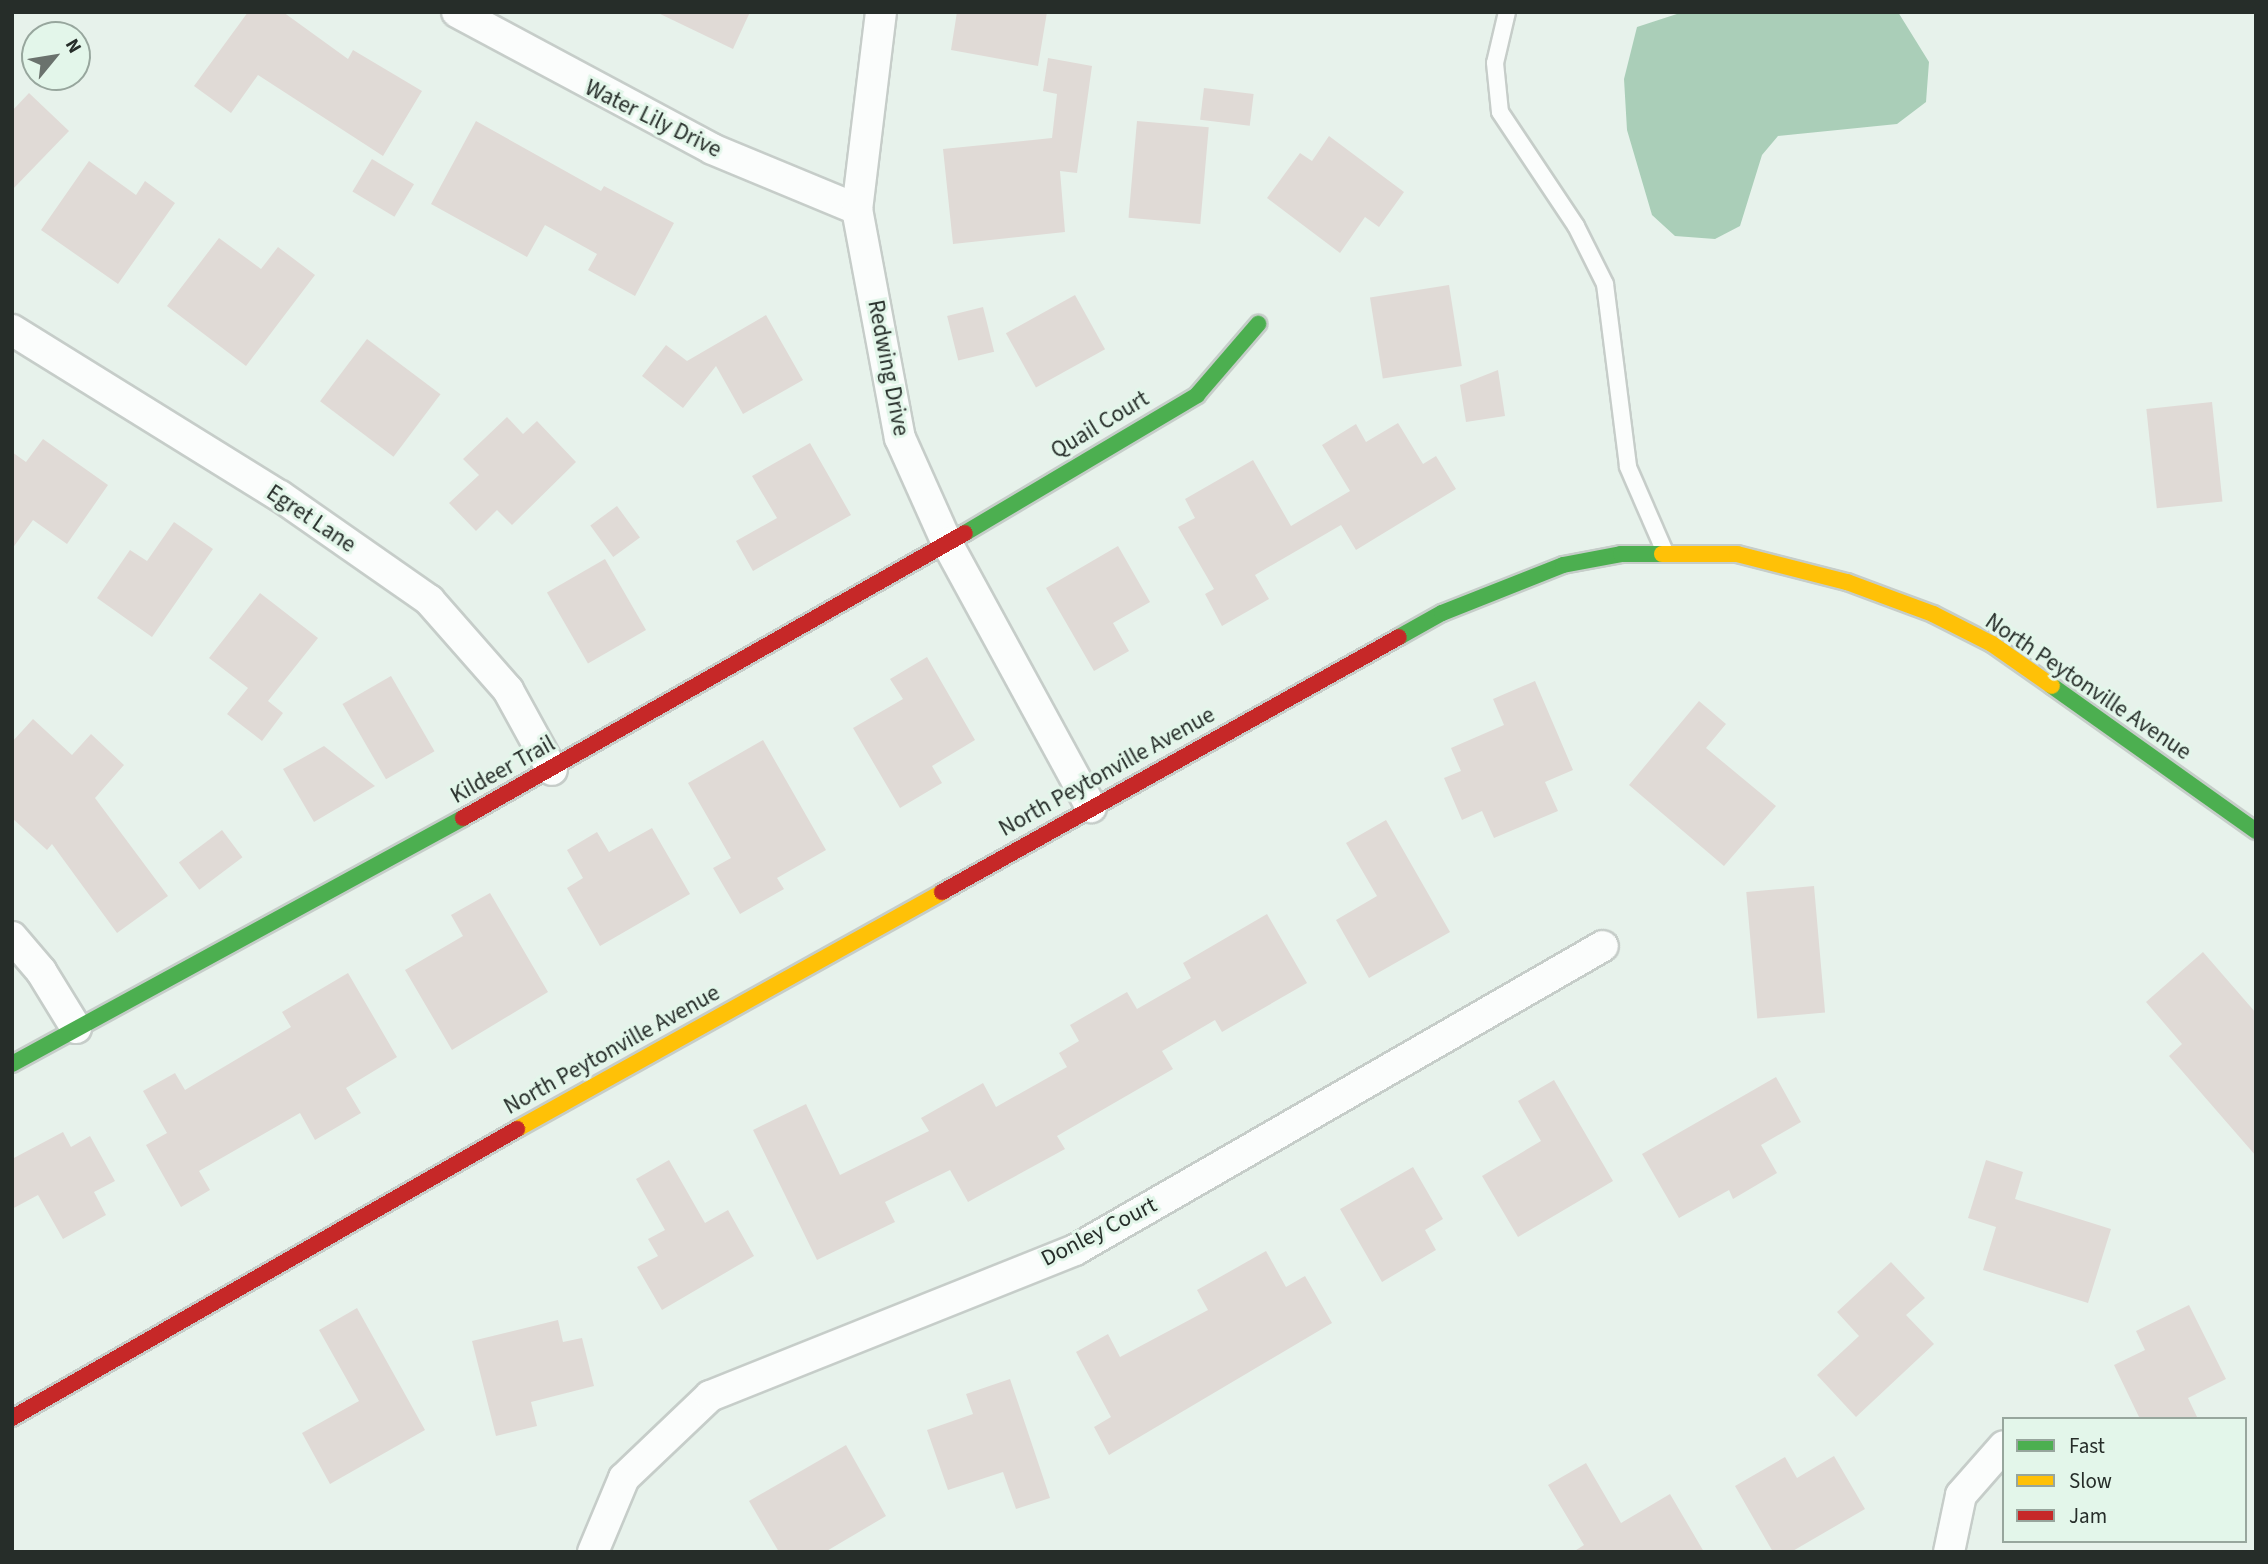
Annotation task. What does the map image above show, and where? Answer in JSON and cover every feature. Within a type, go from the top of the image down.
[{"type":"street","name":"Water Lily Drive","points":[[457,12],[712,149],[858,209]]},
{"type":"street","name":"Redwing Drive","points":[[881,12],[858,209],[900,438],[947,543],[1091,807]]},
{"type":"street","name":"Quail Court","points":[[947,543],[1197,395],[1258,324]]},
{"type":"street","name":"Egret Lane","points":[[12,330],[280,496],[429,600],[508,690],[552,770]]},
{"type":"street","name":"Kildeer Trail","points":[[12,1064],[552,770],[947,543]]},
{"type":"street","name":"North Peytonville Avenue","points":[[12,1418],[1091,807],[1442,613],[1563,565],[1665,552],[1737,554],[1847,582],[1933,614],[1992,644],[2256,831]]},
{"type":"street","points":[[12,937],[41,971],[76,1028]]},
{"type":"street","name":"Donley Court","points":[[593,1552],[624,1478],[710,1396],[1075,1250],[1602,946]]},
{"type":"street","points":[[1950,1552],[1961,1495],[2002,1448]]},
{"type":"lane","points":[[1507,12],[1496,63],[1500,112],[1576,226],[1605,284],[1628,467],[1665,552]]},
{"type":"shaded area","points":[[1683,12],[1898,12],[1929,62],[1926,102],[1897,124],[1778,136],[1762,155],[1740,226],[1715,239],[1675,236],[1652,215],[1627,130],[1624,79],[1637,27]]},
{"type":"building","points":[[248,12],[283,12],[348,59],[353,50],[422,91],[383,156],[258,75],[231,113],[194,86]]},
{"type":"building","points":[[656,12],[750,12],[733,49]]},
{"type":"building","points":[[957,12],[1047,12],[1038,66],[951,50]]},
{"type":"building","points":[[1048,58],[1092,66],[1077,173],[1060,171],[1065,232],[953,244],[943,149],[1052,138],[1057,94],[1043,91]]},
{"type":"building","points":[[1204,88],[1254,94],[1250,126],[1200,120]]},
{"type":"building","points":[[29,93],[69,131],[12,190],[12,111]]},
{"type":"building","points":[[476,121],[601,191],[604,186],[674,223],[635,296],[588,270],[597,254],[545,225],[527,257],[431,204]]},
{"type":"building","points":[[1137,121],[1209,127],[1200,224],[1129,218]]},
{"type":"building","points":[[1329,136],[1404,192],[1379,227],[1365,217],[1340,253],[1267,198],[1300,153],[1312,161]]},
{"type":"building","points":[[372,159],[414,184],[394,217],[352,192]]},
{"type":"building","points":[[89,161],[136,195],[145,181],[175,203],[118,284],[41,230]]},
{"type":"building","points":[[219,238],[261,269],[278,247],[315,275],[246,366],[167,306]]},
{"type":"building","points":[[1449,285],[1462,366],[1383,379],[1370,298]]},
{"type":"building","points":[[1075,295],[1105,349],[1036,388],[1006,333]]},
{"type":"building","points":[[983,307],[994,352],[958,361],[947,316]]},
{"type":"building","points":[[766,315],[803,380],[743,414],[716,366],[683,408],[642,376],[666,345],[687,361]]},
{"type":"building","points":[[367,339],[440,394],[394,457],[320,401]]},
{"type":"building","points":[[1498,370],[1505,416],[1466,422],[1460,385]]},
{"type":"building","points":[[2212,402],[2222,501],[2157,508],[2146,409]]},
{"type":"building","points":[[507,417],[523,434],[537,421],[576,462],[512,525],[497,510],[476,531],[449,503],[479,475],[463,459]]},
{"type":"building","points":[[1398,423],[1423,464],[1436,456],[1456,489],[1356,550],[1341,525],[1255,575],[1269,599],[1222,626],[1205,594],[1214,589],[1178,527],[1195,518],[1185,499],[1253,460],[1291,526],[1350,491],[1322,445],[1356,424],[1366,442]]},
{"type":"building","points":[[43,439],[108,485],[67,544],[33,520],[12,549],[12,452],[26,462]]},
{"type":"building","points":[[810,443],[851,515],[753,571],[736,541],[777,518],[752,476]]},
{"type":"building","points":[[617,506],[640,538],[613,557],[590,525]]},
{"type":"building","points":[[174,522],[213,549],[152,637],[97,598],[130,550],[147,561]]},
{"type":"building","points":[[1118,546],[1150,602],[1113,623],[1129,651],[1094,671],[1046,588]]},
{"type":"building","points":[[605,559],[646,630],[588,664],[547,592]]},
{"type":"building","points":[[260,593],[318,638],[268,701],[283,713],[262,741],[227,714],[248,688],[209,658]]},
{"type":"building","points":[[927,657],[975,740],[932,766],[942,783],[900,808],[853,728],[903,699],[890,679]]},
{"type":"building","points":[[391,676],[435,751],[386,779],[343,704]]},
{"type":"building","points":[[1535,681],[1573,770],[1545,782],[1558,811],[1494,838],[1482,811],[1462,820],[1444,778],[1461,771],[1451,748],[1504,725],[1493,699]]},
{"type":"building","points":[[1699,701],[1726,724],[1706,748],[1776,806],[1724,866],[1629,785]]},
{"type":"building","points":[[33,719],[72,755],[91,734],[124,765],[95,798],[168,896],[117,933],[52,844],[47,850],[12,818],[12,742]]},
{"type":"building","points":[[763,740],[826,850],[777,878],[784,889],[740,914],[713,868],[731,858],[688,783]]},
{"type":"building","points":[[324,746],[375,786],[314,822],[283,769]]},
{"type":"building","points":[[1386,820],[1450,932],[1369,978],[1336,920],[1377,896],[1346,843]]},
{"type":"building","points":[[652,828],[690,894],[600,946],[567,888],[583,878],[567,850],[597,832],[609,852]]},
{"type":"building","points":[[222,830],[242,857],[199,890],[179,862]]},
{"type":"building","points":[[1814,886],[1825,1013],[1757,1018],[1746,892]]},
{"type":"building","points":[[490,893],[548,992],[452,1050],[405,970],[463,936],[451,915]]},
{"type":"building","points":[[1267,914],[1307,983],[1222,1032],[1215,1020],[1162,1051],[1173,1069],[1057,1136],[1065,1149],[968,1202],[950,1170],[885,1202],[895,1222],[817,1260],[753,1130],[806,1104],[840,1175],[929,1131],[921,1118],[983,1083],[996,1107],[1067,1067],[1059,1053],[1079,1041],[1070,1025],[1127,992],[1137,1009],[1191,978],[1183,963]]},
{"type":"building","points":[[2203,952],[2256,1013],[2256,1156],[2169,1056],[2182,1044],[2146,1002]]},
{"type":"building","points":[[348,973],[397,1057],[346,1088],[361,1113],[315,1140],[300,1113],[199,1171],[210,1190],[181,1207],[146,1145],[167,1133],[143,1091],[175,1073],[185,1090],[291,1027],[282,1012]]},
{"type":"building","points":[[1776,1077],[1801,1122],[1761,1145],[1777,1173],[1733,1199],[1729,1190],[1679,1218],[1642,1154]]},
{"type":"building","points":[[1554,1080],[1613,1181],[1518,1237],[1482,1176],[1541,1141],[1518,1101]]},
{"type":"building","points":[[63,1132],[71,1147],[90,1136],[115,1181],[94,1192],[106,1215],[63,1239],[38,1195],[12,1209],[12,1159]]},
{"type":"building","points":[[669,1160],[705,1223],[728,1210],[754,1256],[662,1310],[637,1267],[658,1256],[648,1239],[665,1230],[636,1179]]},
{"type":"building","points":[[1986,1160],[2023,1172],[2015,1199],[2111,1229],[2088,1303],[1983,1270],[1996,1227],[1968,1218]]},
{"type":"building","points":[[1413,1167],[1443,1219],[1425,1230],[1436,1250],[1382,1282],[1340,1209]]},
{"type":"building","points":[[1266,1251],[1286,1287],[1305,1276],[1332,1323],[1109,1455],[1094,1427],[1111,1417],[1076,1352],[1108,1334],[1120,1357],[1208,1310],[1197,1290]]},
{"type":"building","points":[[1891,1262],[1925,1298],[1906,1315],[1934,1344],[1856,1417],[1817,1375],[1859,1336],[1837,1312]]},
{"type":"building","points":[[2189,1305],[2226,1379],[2188,1398],[2197,1417],[2139,1417],[2114,1365],[2145,1350],[2136,1331]]},
{"type":"building","points":[[357,1308],[425,1430],[330,1484],[302,1433],[359,1401],[319,1330]]},
{"type":"building","points":[[558,1320],[563,1342],[582,1338],[594,1386],[531,1402],[537,1426],[496,1436],[472,1341]]},
{"type":"building","points":[[1010,1379],[1050,1498],[1016,1509],[1003,1472],[948,1490],[927,1430],[973,1414],[966,1394]]},
{"type":"building","points":[[846,1445],[886,1516],[825,1552],[779,1552],[749,1501]]},
{"type":"building","points":[[1834,1456],[1865,1509],[1791,1552],[1773,1552],[1735,1486],[1785,1457],[1797,1478]]},
{"type":"building","points":[[1586,1463],[1621,1523],[1670,1494],[1704,1552],[1573,1552],[1584,1545],[1548,1485]]},
{"type":"traffic: fast","points":[[965,533],[1197,395],[1258,324]]},
{"type":"traffic: fast","points":[[1399,637],[1442,613],[1563,565],[1621,554],[1662,554]]},
{"type":"traffic: fast","points":[[2052,686],[2256,831]]},
{"type":"traffic: fast","points":[[12,1064],[463,818]]},
{"type":"traffic: slow","points":[[1662,554],[1737,554],[1847,582],[1933,614],[1992,644],[2052,686]]},
{"type":"traffic: slow","points":[[517,1129],[942,892]]},
{"type":"traffic: jam","points":[[463,818],[965,533]]},
{"type":"traffic: jam","points":[[942,892],[1399,637]]},
{"type":"traffic: jam","points":[[12,1418],[517,1129]]}]
